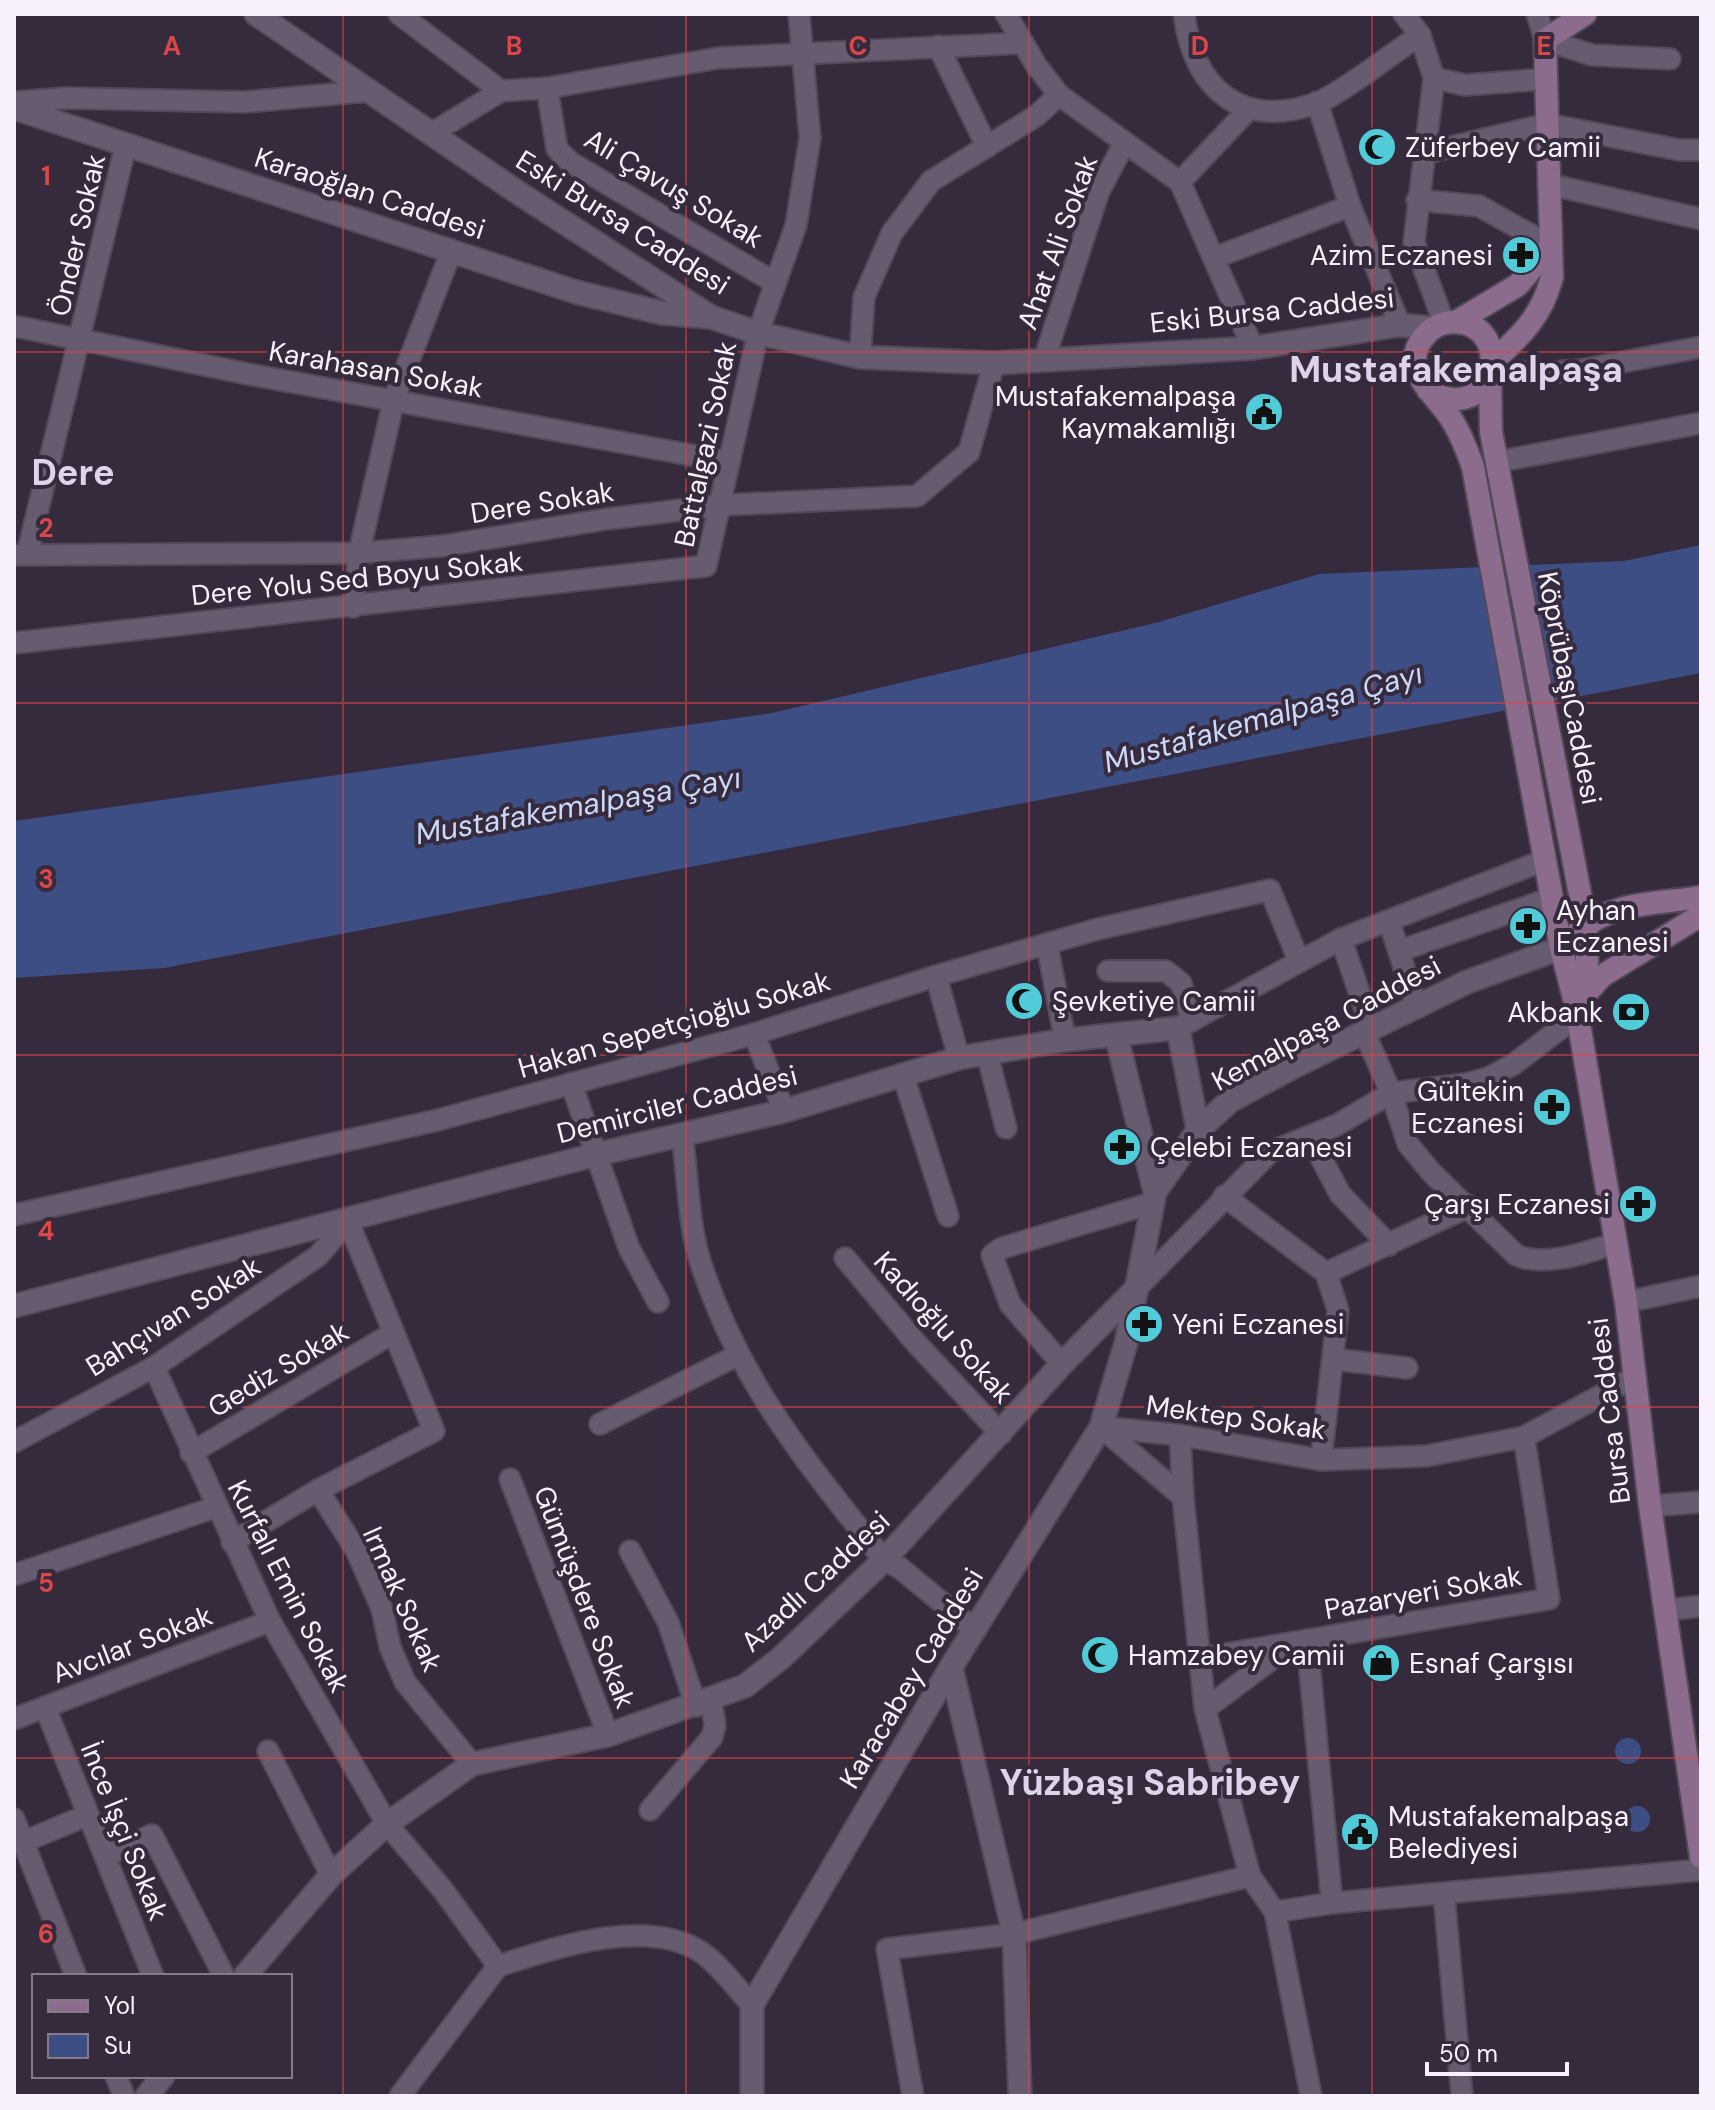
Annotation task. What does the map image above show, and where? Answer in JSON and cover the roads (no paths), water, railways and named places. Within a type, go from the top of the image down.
[{"type":"main road","points":[[1551,246],[1518,285],[1444,325],[1418,346],[1416,370],[1428,390],[1451,399],[1474,393],[1491,368],[1538,316],[1552,277],[1545,40],[1585,14]]},
{"type":"main road","points":[[1444,325],[1467,325],[1486,339],[1491,368]]},
{"type":"main road","name":"KöprübaşıCaddesi","points":[[1491,368],[1491,432],[1496,462],[1586,925]]},
{"type":"main road","name":"KöprübaşıCaddesi","points":[[1428,390],[1451,418],[1473,467],[1552,898]]},
{"type":"main road","points":[[1629,958],[1587,962],[1561,948],[1586,925],[1613,909],[1701,897]]},
{"type":"main road","name":"Bursa Caddesi","points":[[1552,898],[1577,1010],[1626,1302],[1650,1506],[1694,1773],[1701,1857]]},
{"type":"main road","points":[[1577,1010],[1602,976],[1701,915]]},
{"type":"main road","name":"Bursa Caddesi","points":[[1577,1010],[1587,962],[1586,925]]},
{"type":"street","name":"Eski Bursa Caddesi","points":[[256,14],[711,317],[758,333],[860,357],[994,363],[1253,348],[1400,325],[1444,325]]},
{"type":"street","points":[[399,14],[501,91]]},
{"type":"street","name":"Battalgazi Sokak","points":[[706,566],[758,333],[796,225],[810,138],[799,14]]},
{"type":"street","points":[[1006,14],[1059,95],[1180,182],[1253,348]]},
{"type":"street","points":[[1184,14],[1187,39],[1212,85],[1247,111],[1262,112],[1317,102],[1420,35]]},
{"type":"street","points":[[1404,14],[1420,35],[1434,78],[1422,154],[1414,242],[1444,325]]},
{"type":"street","points":[[1537,14],[1545,40],[1592,55],[1670,59]]},
{"type":"street","points":[[432,133],[501,91],[547,88],[718,58],[1023,43]]},
{"type":"street","points":[[938,46],[987,147]]},
{"type":"street","points":[[1434,78],[1465,85],[1546,79]]},
{"type":"street","name":"Ali Çavuş Sokak","points":[[547,88],[557,149],[570,162],[774,282]]},
{"type":"street","points":[[14,105],[66,98],[244,102],[368,91]]},
{"type":"street","points":[[860,357],[864,297],[892,233],[931,181],[1036,116],[1059,95]]},
{"type":"street","points":[[1317,102],[1350,206],[1400,325]]},
{"type":"street","name":"Karaoğlan Caddesi","points":[[14,105],[451,252],[633,306],[662,313],[711,317]]},
{"type":"street","points":[[1180,182],[1247,111]]},
{"type":"street","points":[[1422,154],[1547,124],[1680,150],[1701,150]]},
{"type":"street","name":"Önder Sokak","points":[[20,555],[82,340],[126,144]]},
{"type":"street","name":"Ahat Ali Sokak","points":[[1044,360],[1099,191],[1124,144]]},
{"type":"street","points":[[1548,184],[1701,219]]},
{"type":"street","points":[[1417,200],[1479,206],[1551,246]]},
{"type":"street","points":[[1214,258],[1350,206]]},
{"type":"street","points":[[353,607],[359,553],[394,399],[451,252]]},
{"type":"street","name":"Karahasan Sokak","points":[[14,326],[729,462]]},
{"type":"street","points":[[1491,368],[1541,373],[1581,370],[1701,347]]},
{"type":"street","name":"Dere Sokak","points":[[20,555],[359,553],[442,546],[607,519],[722,505],[917,496],[969,452],[994,363]]},
{"type":"street","points":[[1496,462],[1701,423]]},
{"type":"street","name":"Dere Yolu Sed Boyu Sokak","points":[[14,643],[706,566]]},
{"type":"street","name":"Demirciler Caddesi","points":[[14,1306],[594,1155],[784,1111],[959,1058],[1065,1040],[1185,1025],[1341,939],[1545,860]]},
{"type":"street","name":"Hakan Sepetçioğlu Sokak","points":[[14,1215],[438,1120],[754,1034],[1047,944],[1270,890],[1299,961]]},
{"type":"street","points":[[1399,951],[1552,898]]},
{"type":"street","points":[[1389,921],[1417,1008]]},
{"type":"street","points":[[1341,939],[1368,1032],[1408,1144],[1431,1172],[1470,1206],[1516,1255],[1529,1261],[1579,1254],[1616,1243]]},
{"type":"street","points":[[1047,944],[1065,1040]]},
{"type":"street","name":"Kemalpaşa Caddesi","points":[[1135,1290],[1154,1198],[1198,1130],[1230,1101],[1467,982],[1561,948]]},
{"type":"street","points":[[1108,971],[1166,971],[1181,983],[1198,1130]]},
{"type":"street","points":[[936,976],[959,1058]]},
{"type":"street","points":[[1135,1290],[1270,1152],[1310,1137],[1391,1093],[1466,1084],[1488,1078],[1514,1064],[1577,1010]]},
{"type":"street","points":[[754,1034],[784,1111]]},
{"type":"street","points":[[1062,1364],[1010,1304],[992,1255],[1002,1248],[1154,1198],[1116,1035]]},
{"type":"street","points":[[987,1053],[1006,1128]]},
{"type":"street","points":[[903,1075],[948,1216]]},
{"type":"street","points":[[571,1083],[629,1248],[658,1302]]},
{"type":"street","points":[[682,1135],[699,1259],[736,1356],[791,1443],[884,1560],[900,1568],[974,1629]]},
{"type":"street","points":[[1310,1137],[1340,1194],[1389,1245]]},
{"type":"street","points":[[1224,1196],[1326,1273],[1338,1310],[1321,1460]]},
{"type":"street","points":[[1326,1273],[1470,1206]]},
{"type":"street","points":[[232,1542],[318,1490],[434,1431],[348,1221]]},
{"type":"street","name":"Bahçıvan Sokak","points":[[14,1442],[154,1367],[318,1256],[348,1221]]},
{"type":"street","name":"Kadıoğlu Sokak","points":[[845,1258],[916,1343],[1001,1434]]},
{"type":"street","points":[[1626,1302],[1701,1286]]},
{"type":"street","name":"Azadlı Caddesi","points":[[247,1974],[331,1875],[387,1824],[472,1764],[608,1735],[745,1686],[781,1658],[884,1560],[1062,1364],[1135,1290]]},
{"type":"street","name":"Karacabey Caddesi","points":[[752,2005],[951,1667],[1101,1427],[1126,1343],[1135,1290]]},
{"type":"street","name":"Gediz Sokak","points":[[191,1453],[393,1333]]},
{"type":"street","points":[[600,1424],[736,1356]]},
{"type":"street","points":[[1333,1359],[1407,1368]]},
{"type":"street","name":"Kurfalı Emin Sokak","points":[[154,1367],[270,1621],[387,1824],[443,1890],[498,1966]]},
{"type":"street","name":"Mektep Sokak","points":[[1101,1427],[1180,1435],[1321,1460],[1426,1456],[1524,1437],[1633,1378]]},
{"type":"street","points":[[1101,1427],[1183,1497]]},
{"type":"street","points":[[1180,1435],[1183,1497],[1205,1709],[1250,1876],[1275,1912],[1311,2096]]},
{"type":"street","name":"Pazaryeri Sokak","points":[[1202,1658],[1549,1599],[1524,1437]]},
{"type":"street","name":"Gümüşdere Sokak","points":[[510,1479],[608,1735]]},
{"type":"street","name":"Irmak Sokak","points":[[318,1490],[361,1562],[382,1609],[390,1647],[405,1682],[472,1764]]},
{"type":"street","points":[[1650,1506],[1701,1502]]},
{"type":"street","points":[[14,1575],[216,1507]]},
{"type":"street","points":[[630,1551],[668,1622],[715,1725],[712,1737],[650,1810]]},
{"type":"street","points":[[1667,1610],[1701,1606]]},
{"type":"street","name":"Avcılar Sokak","points":[[14,1719],[270,1621]]},
{"type":"street","name":"Pazaryeri Sokak","points":[[1205,1709],[1300,1642]]},
{"type":"street","name":"Pazaryeri Sokak","points":[[1300,1642],[1332,1903]]},
{"type":"street","points":[[951,1667],[1014,1934],[1020,2096]]},
{"type":"street","name":"İnce İşçi Sokak","points":[[45,1707],[152,1974]]},
{"type":"street","points":[[268,1751],[331,1875]]},
{"type":"street","points":[[23,1842],[88,1815]]},
{"type":"street","points":[[14,1819],[75,1974]]},
{"type":"street","points":[[105,1856],[152,1835],[223,1974]]},
{"type":"street","points":[[1275,1912],[1332,1903],[1701,1870]]},
{"type":"street","points":[[913,2096],[887,1949],[1014,1934],[1250,1876]]},
{"type":"street","points":[[1444,1895],[1462,2096]]},
{"type":"street","points":[[400,2096],[498,1966],[588,1939],[643,1938],[674,1941],[701,1952],[752,2005],[752,2096]]},
{"type":"street","points":[[147,2096],[161,2078]]},
{"type":"water","name":"Mustafakemalpaşa Çayı","points":[[1701,545],[1701,673],[164,968],[14,978],[14,821],[772,713],[1159,622],[1319,574],[1624,561]]},
{"type":"water","points":[[1628,1738],[1638,1741],[1641,1751],[1638,1761],[1628,1764],[1618,1761],[1615,1751],[1618,1741]]},
{"type":"water","points":[[1637,1806],[1646,1810],[1650,1819],[1646,1828],[1637,1832],[1628,1828],[1624,1819],[1628,1810]]},
{"type":"place","name":"Züferbey Camii","points":[[1377,147]]},
{"type":"place","name":"Azim Eczanesi","points":[[1521,255]]},
{"type":"place","name":"Mustafakemalpaşa Kaymakamlığı","points":[[1264,412]]},
{"type":"place","name":"Ayhan Eczanesi","points":[[1528,926]]},
{"type":"place","name":"Şevketiye Camii","points":[[1024,1001]]},
{"type":"place","name":"Akbank","points":[[1631,1012]]},
{"type":"place","name":"Gültekin Eczanesi","points":[[1552,1107]]},
{"type":"place","name":"Çelebi Eczanesi","points":[[1122,1147]]},
{"type":"place","name":"Çarşı Eczanesi","points":[[1638,1204]]},
{"type":"place","name":"Yeni Eczanesi","points":[[1144,1324]]},
{"type":"place","name":"Hamzabey Camii","points":[[1100,1655]]},
{"type":"place","name":"Esnaf Çarşısı","points":[[1381,1663]]},
{"type":"place","name":"Mustafakemalpaşa Belediyesi","points":[[1360,1832]]},
{"type":"district","name":"Mustafakemalpaşa","points":[[1456,369]]},
{"type":"district","name":"Dere","points":[[73,472]]},
{"type":"district","name":"Yüzbaşı Sabribey","points":[[1150,1782]]}]
